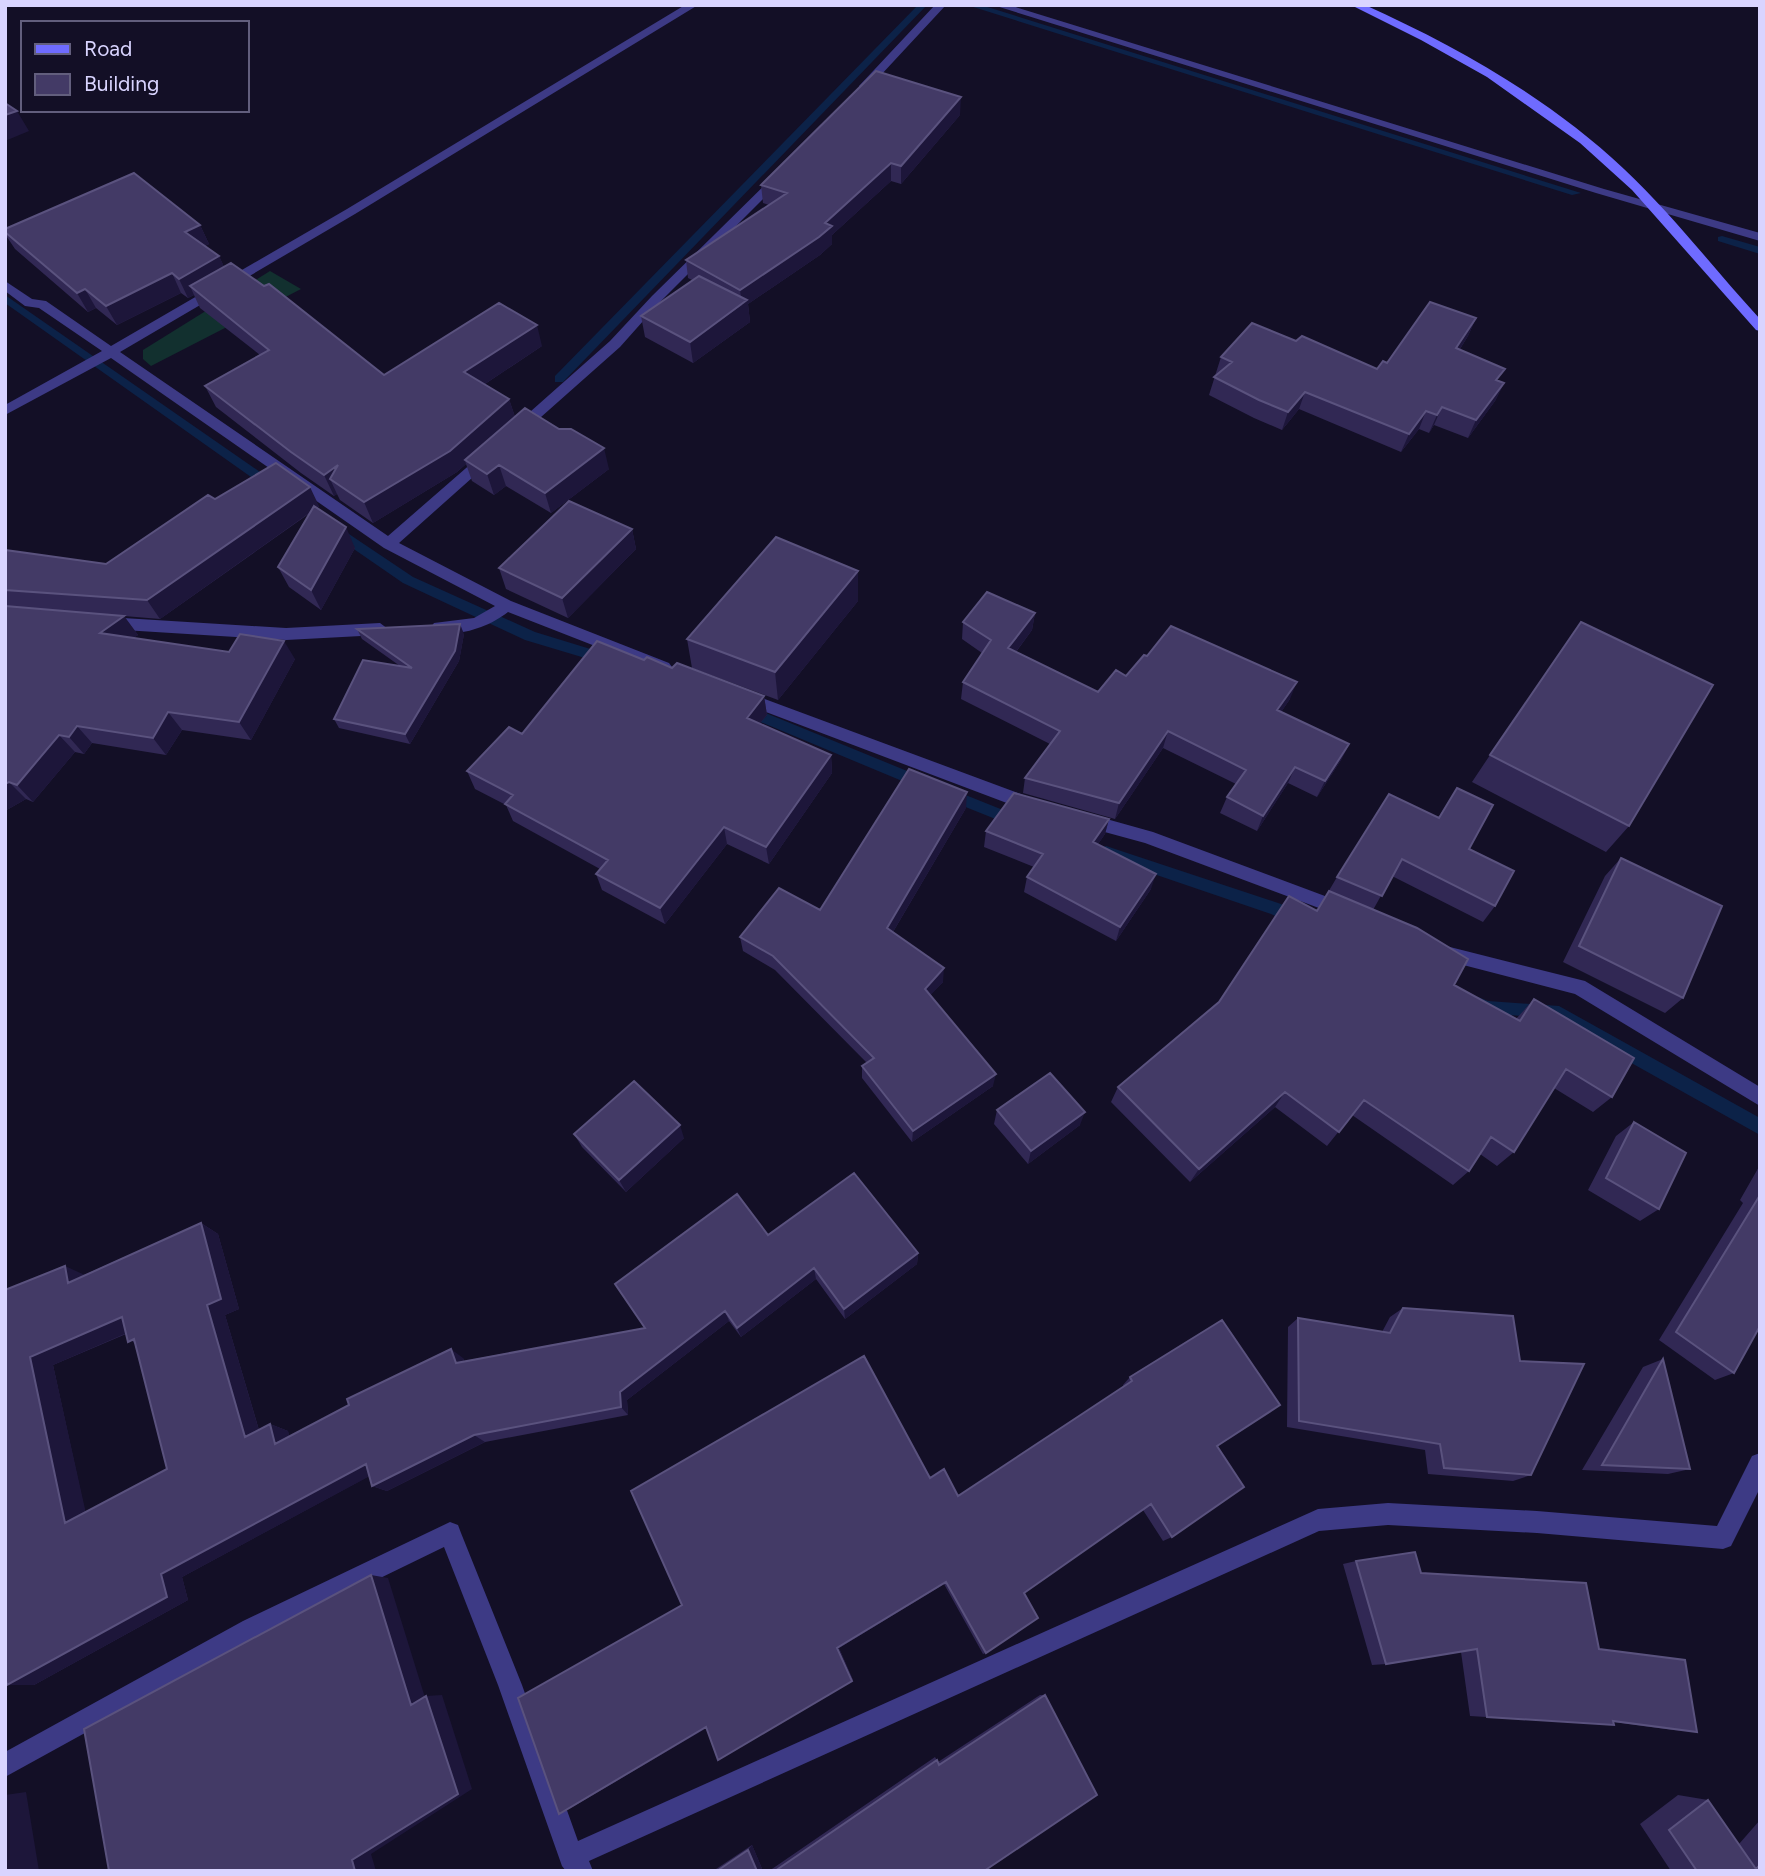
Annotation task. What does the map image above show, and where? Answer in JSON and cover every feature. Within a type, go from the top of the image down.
[{"type":"street","points":[[5,411],[100,359],[693,5]]},
{"type":"street","points":[[859,94],[941,5]]},
{"type":"street","points":[[998,5],[1760,237]]},
{"type":"street","points":[[1356,5],[1406,27],[1546,110],[1615,167],[1760,327]]},
{"type":"street","points":[[513,435],[615,344],[656,299],[787,169]]},
{"type":"street","points":[[5,285],[29,303],[42,304],[100,359],[497,613],[680,673]]},
{"type":"street","points":[[389,544],[492,453]]},
{"type":"street","points":[[421,628],[472,625],[497,613]]},
{"type":"street","points":[[96,622],[286,634],[396,629]]},
{"type":"street","points":[[731,692],[1013,800],[1147,837],[1313,897],[1364,919]]},
{"type":"street","points":[[1428,946],[1453,957],[1580,987],[1760,1097]]},
{"type":"street","points":[[5,1765],[251,1629],[450,1533],[576,1864],[1318,1520],[1388,1514],[1537,1522],[1723,1538],[1760,1464]]},
{"type":"green space","points":[[270,271],[301,289],[151,366],[143,359],[143,350]]},
{"type":"building","points":[[876,71],[961,97],[901,166],[891,163],[825,223],[832,226],[819,237],[740,290],[686,260],[787,193],[761,185]]},
{"type":"building","points":[[5,103],[17,111],[5,115]]},
{"type":"building","points":[[134,173],[200,225],[185,232],[219,256],[179,279],[172,273],[106,306],[85,289],[77,293],[5,232],[5,229]]},
{"type":"building","points":[[231,263],[264,286],[269,284],[384,375],[499,303],[537,325],[464,372],[509,399],[450,451],[364,502],[330,479],[338,465],[324,475],[205,386],[269,350],[190,286]]},
{"type":"building","points":[[699,276],[747,300],[690,342],[641,316]]},
{"type":"building","points":[[1430,302],[1476,318],[1456,348],[1505,369],[1496,380],[1504,383],[1476,420],[1442,407],[1437,415],[1426,411],[1409,434],[1305,392],[1288,412],[1214,377],[1232,362],[1221,357],[1252,323],[1296,341],[1302,336],[1377,369],[1383,361],[1387,363]]},
{"type":"building","points":[[525,408],[559,429],[571,429],[604,448],[545,493],[499,465],[487,474],[465,460]]},
{"type":"building","points":[[276,463],[310,487],[147,600],[5,590],[5,550],[106,564],[208,495],[215,499]]},
{"type":"building","points":[[569,501],[632,529],[562,598],[499,568]]},
{"type":"building","points":[[314,506],[346,527],[311,590],[278,567]]},
{"type":"building","points":[[776,537],[858,571],[775,672],[687,639]]},
{"type":"building","points":[[987,592],[1035,613],[1008,648],[1098,692],[1116,670],[1126,676],[1144,655],[1147,656],[1171,626],[1297,682],[1277,710],[1349,744],[1325,781],[1295,767],[1263,816],[1227,797],[1246,770],[1168,731],[1119,803],[1025,778],[1060,731],[963,682],[991,640],[963,622]]},
{"type":"building","points":[[5,606],[124,616],[100,633],[229,652],[240,634],[284,641],[239,722],[168,712],[153,738],[77,726],[69,737],[59,735],[17,785],[9,782],[5,784]]},
{"type":"building","points":[[1581,622],[1713,685],[1629,826],[1490,755]]},
{"type":"building","points":[[460,624],[455,651],[405,734],[334,719],[363,660],[412,668],[357,629]]},
{"type":"building","points":[[597,641],[672,668],[677,663],[764,696],[747,718],[831,755],[766,847],[724,827],[660,908],[596,874],[608,860],[505,804],[513,795],[467,771],[509,727],[522,734]]},
{"type":"building","points":[[909,769],[967,792],[887,928],[944,968],[925,989],[996,1074],[913,1131],[862,1066],[874,1058],[773,956],[740,937],[779,888],[820,910]]},
{"type":"building","points":[[1457,788],[1493,805],[1469,849],[1514,871],[1495,906],[1402,859],[1382,896],[1337,877],[1389,794],[1439,818]]},
{"type":"building","points":[[1014,793],[1109,819],[1093,842],[1156,874],[1120,927],[1027,877],[1043,854],[986,831]]},
{"type":"building","points":[[1621,858],[1722,906],[1683,998],[1579,946]]},
{"type":"building","points":[[1329,891],[1417,928],[1468,959],[1454,985],[1520,1021],[1534,999],[1634,1058],[1612,1097],[1566,1069],[1514,1152],[1491,1137],[1469,1171],[1364,1100],[1339,1132],[1285,1092],[1199,1169],[1118,1087],[1219,1002],[1289,896],[1317,911]]},
{"type":"building","points":[[1050,1073],[1085,1112],[1031,1151],[997,1110]]},
{"type":"building","points":[[634,1081],[680,1125],[619,1180],[574,1134]]},
{"type":"building","points":[[1634,1122],[1686,1153],[1659,1209],[1606,1178]]},
{"type":"building","points":[[854,1173],[918,1253],[844,1309],[814,1268],[737,1328],[725,1311],[620,1392],[621,1407],[474,1435],[372,1486],[366,1464],[161,1574],[167,1597],[7,1685],[5,1290],[65,1266],[68,1283],[201,1223],[221,1299],[207,1305],[245,1437],[270,1424],[275,1444],[349,1405],[347,1399],[451,1349],[456,1363],[645,1328],[615,1284],[737,1194],[768,1235]],"holes":[[[122,1317],[128,1342],[134,1339],[167,1469],[65,1523],[30,1357]]]},
{"type":"building","points":[[1760,1195],[1760,1326],[1734,1373],[1676,1332]]},
{"type":"building","points":[[1403,1308],[1513,1316],[1520,1361],[1584,1364],[1531,1475],[1444,1468],[1440,1444],[1299,1421],[1298,1318],[1390,1333]]},
{"type":"building","points":[[1222,1320],[1280,1405],[1217,1446],[1244,1487],[1172,1537],[1151,1504],[1024,1593],[1038,1618],[986,1653],[946,1582],[837,1648],[852,1681],[718,1760],[706,1727],[559,1814],[518,1698],[682,1605],[631,1491],[864,1356],[930,1478],[944,1469],[958,1496],[1132,1381],[1130,1377]]},
{"type":"building","points":[[1663,1359],[1690,1469],[1602,1465]]},
{"type":"building","points":[[1415,1552],[1421,1573],[1586,1583],[1599,1649],[1685,1660],[1697,1732],[1613,1721],[1614,1725],[1487,1717],[1477,1649],[1386,1664],[1356,1561]]},
{"type":"building","points":[[371,1575],[411,1705],[426,1696],[458,1794],[352,1860],[355,1871],[109,1871],[84,1729]]},
{"type":"building","points":[[1045,1695],[1097,1795],[984,1871],[775,1871],[937,1760],[939,1765]]},
{"type":"building","points":[[1708,1800],[1756,1869],[1760,1865],[1760,1871],[1697,1871],[1669,1830]]},
{"type":"building","points":[[748,1850],[757,1871],[717,1871]]},
{"type":"waterway","points":[[559,379],[923,5]]},
{"type":"waterway","points":[[971,5],[1576,193]]},
{"type":"waterway","points":[[1722,239],[1760,251]]},
{"type":"waterway","points":[[5,298],[272,486]]},
{"type":"waterway","points":[[337,531],[408,580],[530,636],[605,659]]},
{"type":"waterway","points":[[744,709],[924,784]]},
{"type":"waterway","points":[[948,794],[1018,822]]},
{"type":"waterway","points":[[1106,852],[1276,909],[1299,920]]},
{"type":"waterway","points":[[1478,1004],[1486,1008],[1553,1011],[1760,1127]]}]
